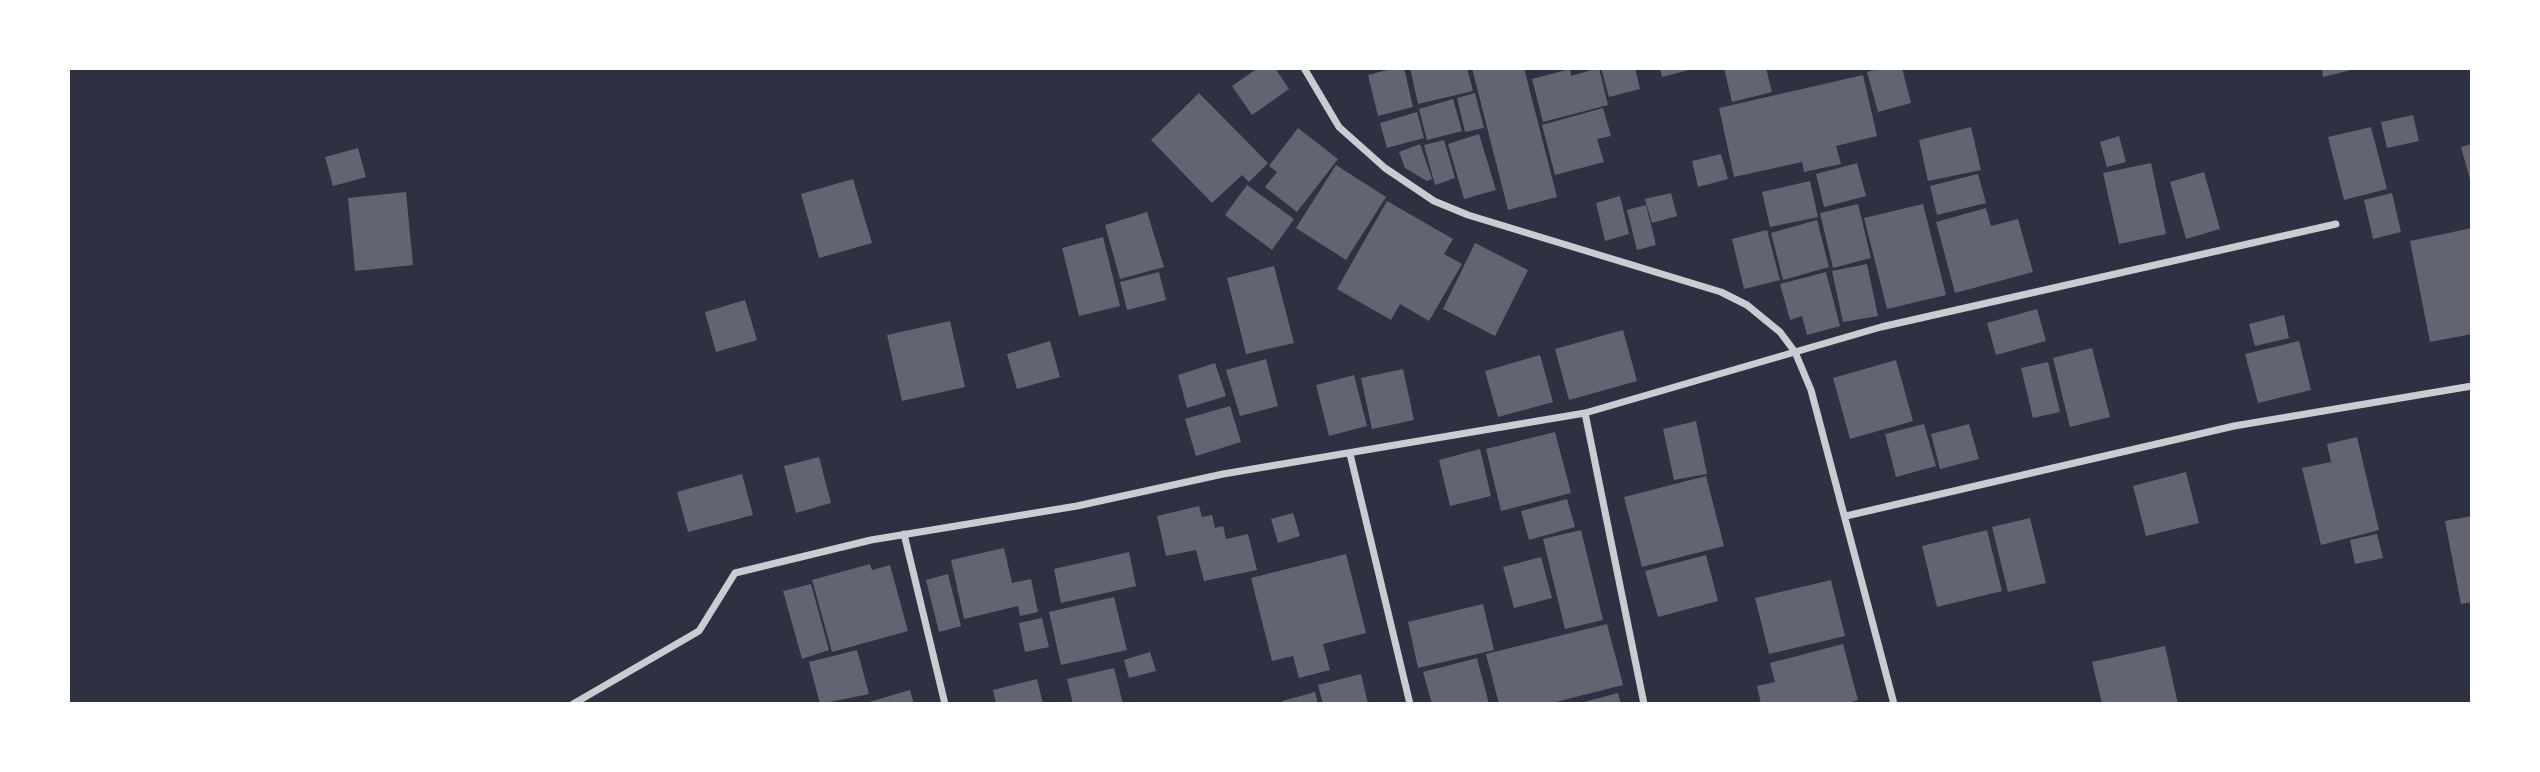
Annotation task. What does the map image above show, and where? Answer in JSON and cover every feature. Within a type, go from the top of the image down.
[{"type":"street","points":[[1304,68],[1339,127],[1385,168],[1434,201],[1468,215],[1721,292],[1747,305],[1766,320],[1795,352],[1811,390],[1894,704]]},
{"type":"street","points":[[573,704],[699,631],[735,573],[904,534],[1077,506],[1223,474],[1585,413],[1795,352],[1984,302],[2336,224]]},
{"type":"street","points":[[1846,516],[2234,426],[2472,386]]},
{"type":"street","points":[[1585,413],[1644,704]]},
{"type":"street","points":[[1350,454],[1410,704]]},
{"type":"street","points":[[904,534],[945,704]]},
{"type":"building","points":[[1258,68],[1275,68],[1289,89],[1252,115],[1232,86]]},
{"type":"building","points":[[1404,68],[1413,107],[1378,116],[1368,75]]},
{"type":"building","points":[[1410,68],[1467,68],[1473,91],[1418,104]]},
{"type":"building","points":[[1472,68],[1524,68],[1557,197],[1508,210]]},
{"type":"building","points":[[1599,68],[1608,105],[1543,122],[1532,79],[1570,69],[1571,76]]},
{"type":"building","points":[[1601,68],[1635,68],[1640,89],[1609,97]]},
{"type":"building","points":[[1660,68],[1693,68],[1693,69],[1662,77]]},
{"type":"building","points":[[1724,68],[1766,68],[1772,92],[1732,102]]},
{"type":"building","points":[[1882,68],[1902,68],[1911,103],[1878,112],[1867,72]]},
{"type":"building","points":[[2322,68],[2354,68],[2355,69],[2323,77]]},
{"type":"building","points":[[1863,75],[1877,136],[1836,146],[1841,164],[1804,172],[1802,162],[1734,177],[1719,108]]},
{"type":"building","points":[[1199,93],[1268,163],[1249,182],[1242,175],[1212,203],[1151,140]]},
{"type":"building","points":[[1475,93],[1484,128],[1465,132],[1457,98]]},
{"type":"building","points":[[1453,99],[1462,131],[1427,140],[1419,109]]},
{"type":"building","points":[[1603,108],[1611,136],[1597,139],[1604,162],[1555,175],[1542,125]]},
{"type":"building","points":[[1417,112],[1424,138],[1387,148],[1380,123]]},
{"type":"building","points":[[2413,115],[2419,141],[2387,148],[2381,122]]},
{"type":"building","points":[[1971,127],[1981,170],[1928,181],[1919,140]]},
{"type":"building","points":[[2371,127],[2387,189],[2344,200],[2328,137]]},
{"type":"building","points":[[1298,128],[1338,159],[1297,212],[1265,187],[1277,172],[1269,166]]},
{"type":"building","points":[[1479,134],[1496,190],[1464,199],[1448,144]]},
{"type":"building","points":[[2119,136],[2126,162],[2107,167],[2100,142]]},
{"type":"building","points":[[1444,140],[1455,178],[1435,185],[1424,145]]},
{"type":"building","points":[[1420,144],[1432,179],[1427,181],[1405,168],[1399,152]]},
{"type":"building","points":[[2472,144],[2472,183],[2471,183],[2461,147]]},
{"type":"building","points":[[358,148],[366,177],[333,186],[325,157]]},
{"type":"building","points":[[1721,154],[1728,179],[1698,187],[1692,161]]},
{"type":"building","points":[[1857,163],[1866,196],[1824,207],[1816,174]]},
{"type":"building","points":[[2151,163],[2166,234],[2119,244],[2103,173]]},
{"type":"building","points":[[1336,165],[1386,197],[1346,260],[1296,228]]},
{"type":"building","points":[[2204,172],[2220,229],[2186,239],[2170,182]]},
{"type":"building","points":[[1978,174],[1986,203],[1937,215],[1930,186]]},
{"type":"building","points":[[853,179],[872,243],[819,258],[801,194]]},
{"type":"building","points":[[1810,181],[1818,217],[1770,227],[1762,192]]},
{"type":"building","points":[[1247,185],[1294,219],[1272,250],[1225,215]]},
{"type":"building","points":[[406,192],[413,265],[355,271],[348,198]]},
{"type":"building","points":[[1671,193],[1677,216],[1652,223],[1645,199]]},
{"type":"building","points":[[2392,193],[2401,232],[2373,239],[2364,200]]},
{"type":"building","points":[[1620,196],[1629,234],[1605,241],[1596,203]]},
{"type":"building","points":[[1387,201],[1453,239],[1444,254],[1462,264],[1429,321],[1400,304],[1391,320],[1337,289]]},
{"type":"building","points":[[1858,204],[1871,258],[1833,268],[1820,213]]},
{"type":"building","points":[[1923,204],[1946,295],[1887,309],[1864,218]]},
{"type":"building","points":[[1646,205],[1656,245],[1637,250],[1627,210]]},
{"type":"building","points":[[1986,208],[1991,226],[2018,219],[2033,272],[1955,293],[1936,222]]},
{"type":"building","points":[[1147,212],[1164,267],[1120,279],[1105,225]]},
{"type":"building","points":[[1817,220],[1829,267],[1783,280],[1771,233]]},
{"type":"building","points":[[2472,228],[2472,334],[2430,342],[2410,241]]},
{"type":"building","points":[[1767,230],[1780,280],[1744,289],[1732,239]]},
{"type":"building","points":[[1103,237],[1120,306],[1079,316],[1062,248]]},
{"type":"building","points":[[1475,243],[1528,270],[1495,336],[1443,309]]},
{"type":"building","points":[[1867,264],[1878,316],[1843,322],[1832,271]]},
{"type":"building","points":[[1274,266],[1294,343],[1246,354],[1227,278]]},
{"type":"building","points":[[1159,272],[1166,300],[1127,310],[1120,282]]},
{"type":"building","points":[[1826,272],[1840,326],[1807,335],[1802,316],[1790,320],[1780,284]]},
{"type":"building","points":[[745,300],[757,340],[716,352],[705,312]]},
{"type":"building","points":[[2037,309],[2046,341],[1996,355],[1987,323]]},
{"type":"building","points":[[2284,315],[2289,338],[2255,346],[2249,324]]},
{"type":"building","points":[[950,321],[965,387],[902,401],[887,335]]},
{"type":"building","points":[[1623,330],[1637,381],[1569,400],[1555,349]]},
{"type":"building","points":[[1050,341],[1060,377],[1017,389],[1007,354]]},
{"type":"building","points":[[2299,341],[2311,390],[2258,403],[2245,354]]},
{"type":"building","points":[[2092,348],[2110,417],[2070,427],[2053,358]]},
{"type":"building","points":[[1540,355],[1553,402],[1498,417],[1485,371]]},
{"type":"building","points":[[1266,359],[1278,406],[1240,416],[1226,370]]},
{"type":"building","points":[[1896,360],[1913,421],[1850,439],[1833,378]]},
{"type":"building","points":[[2048,362],[2060,412],[2033,418],[2021,368]]},
{"type":"building","points":[[1215,363],[1226,396],[1187,408],[1178,375]]},
{"type":"building","points":[[1403,369],[1414,420],[1372,429],[1361,378]]},
{"type":"building","points":[[1354,375],[1367,426],[1329,436],[1316,385]]},
{"type":"building","points":[[1230,406],[1241,442],[1196,456],[1185,419]]},
{"type":"building","points":[[1696,421],[1707,474],[1674,480],[1663,429]]},
{"type":"building","points":[[1924,424],[1936,466],[1896,477],[1885,434]]},
{"type":"building","points":[[1969,424],[1979,459],[1940,469],[1931,434]]},
{"type":"building","points":[[1555,432],[1571,493],[1501,511],[1486,449]]},
{"type":"building","points":[[2357,437],[2379,530],[2321,545],[2302,468],[2331,462],[2327,444]]},
{"type":"building","points":[[1480,449],[1491,496],[1450,506],[1439,460]]},
{"type":"building","points":[[819,457],[831,503],[796,513],[784,466]]},
{"type":"building","points":[[2186,472],[2199,523],[2146,536],[2133,486]]},
{"type":"building","points":[[742,474],[753,515],[688,532],[677,492]]},
{"type":"building","points":[[1706,476],[1724,546],[1642,567],[1624,497]]},
{"type":"building","points":[[1567,499],[1575,527],[1529,540],[1521,511]]},
{"type":"building","points":[[1199,506],[1202,517],[1212,515],[1215,528],[1223,526],[1226,539],[1248,534],[1257,570],[1204,581],[1196,550],[1166,556],[1157,516]]},
{"type":"building","points":[[1293,513],[1300,536],[1278,543],[1271,519]]},
{"type":"building","points":[[2472,516],[2472,602],[2461,604],[2445,521]]},
{"type":"building","points":[[2030,518],[2046,583],[2008,592],[1992,527]]},
{"type":"building","points":[[1581,530],[1603,620],[1565,629],[1543,539]]},
{"type":"building","points":[[1987,530],[2002,591],[1937,607],[1922,546]]},
{"type":"building","points":[[2377,534],[2383,558],[2355,564],[2350,540]]},
{"type":"building","points":[[1004,548],[1012,583],[1031,579],[1038,612],[1020,616],[1018,606],[964,619],[951,560]]},
{"type":"building","points":[[1129,552],[1136,586],[1061,603],[1054,569]]},
{"type":"building","points":[[1346,554],[1366,633],[1323,644],[1330,670],[1299,678],[1293,656],[1272,661],[1251,578]]},
{"type":"building","points":[[1706,555],[1718,601],[1658,617],[1645,571]]},
{"type":"building","points":[[1541,557],[1552,598],[1514,608],[1503,567]]},
{"type":"building","points":[[870,564],[872,570],[890,565],[908,631],[832,652],[812,580]]},
{"type":"building","points":[[948,574],[961,626],[939,632],[926,580]]},
{"type":"building","points":[[1831,580],[1845,636],[1769,654],[1755,598]]},
{"type":"building","points":[[811,584],[829,650],[802,659],[783,591]]},
{"type":"building","points":[[1114,597],[1127,650],[1061,665],[1049,612]]},
{"type":"building","points":[[1483,604],[1494,650],[1418,668],[1408,622]]},
{"type":"building","points":[[1042,618],[1049,647],[1025,652],[1019,623]]},
{"type":"building","points":[[1607,624],[1623,685],[1548,704],[1499,704],[1486,654]]},
{"type":"building","points":[[1843,644],[1858,700],[1845,704],[1761,704],[1757,686],[1775,682],[1770,663]]},
{"type":"building","points":[[2165,646],[2178,704],[2102,704],[2092,662]]},
{"type":"building","points":[[857,650],[869,694],[820,704],[809,662]]},
{"type":"building","points":[[1150,652],[1156,671],[1129,678],[1124,660]]},
{"type":"building","points":[[1477,658],[1489,704],[1432,704],[1423,672]]},
{"type":"building","points":[[1114,668],[1123,704],[1073,704],[1067,679]]},
{"type":"building","points":[[1361,674],[1368,704],[1323,704],[1318,685]]},
{"type":"building","points":[[1037,679],[1043,704],[996,704],[993,690]]},
{"type":"building","points":[[910,690],[914,704],[869,702]]},
{"type":"building","points":[[1315,692],[1318,704],[1283,704],[1282,701]]},
{"type":"building","points":[[1618,693],[1621,704],[1580,704],[1580,703]]}]
